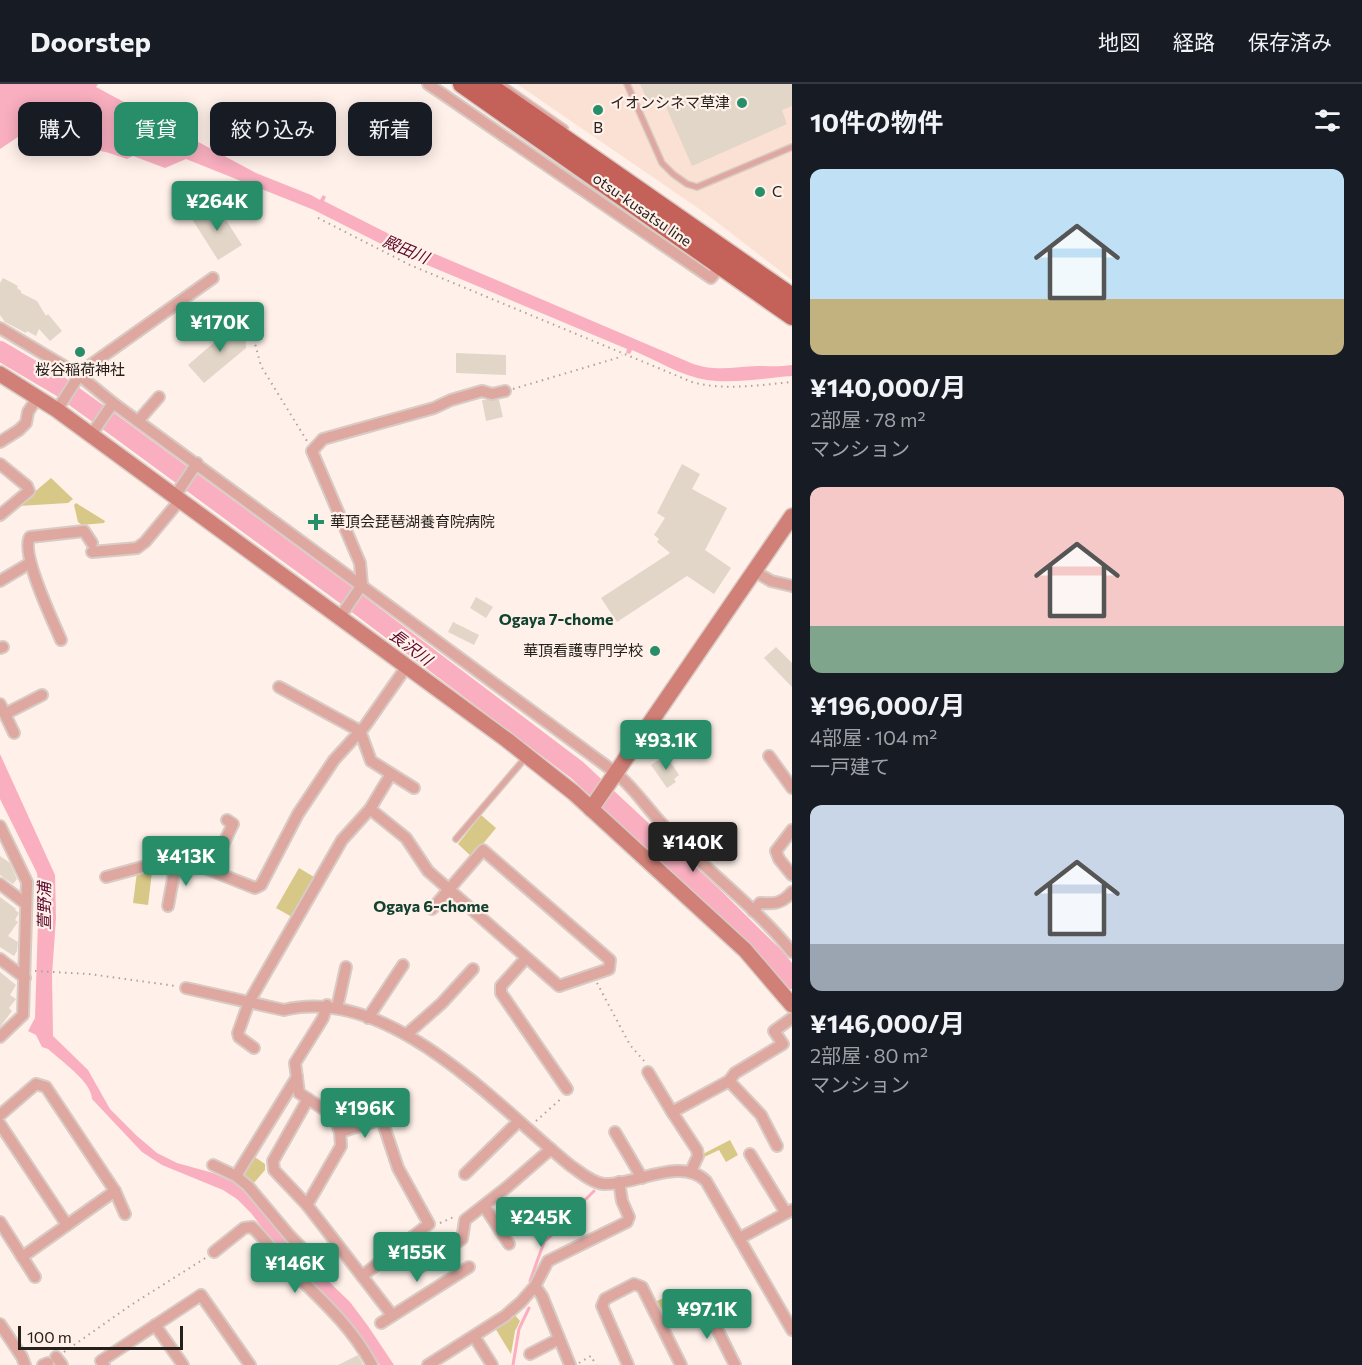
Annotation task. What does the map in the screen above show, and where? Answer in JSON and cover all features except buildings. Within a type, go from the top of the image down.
[{"type":"main road","name":"otsu-kusatsu line","points":[[462,84],[723,255],[792,297]]},
{"type":"main road","name":"otsu-kusatsu line","points":[[486,84],[723,255],[792,316]]},
{"type":"street","points":[[428,84],[711,278],[723,255]]},
{"type":"street","points":[[59,407],[82,371],[213,278]]},
{"type":"street","points":[[0,328],[77,378],[111,405],[138,421],[635,790],[662,824],[753,911],[792,952]]},
{"type":"street","points":[[0,374],[37,398],[59,407],[342,614],[406,666],[593,806],[745,950],[792,1005]]},
{"type":"street","points":[[342,614],[361,587],[360,563],[312,451],[323,439],[378,425],[482,391],[492,394],[505,392]]},
{"type":"street","points":[[0,442],[26,423],[28,412],[37,398]]},
{"type":"street","points":[[138,421],[159,398]]},
{"type":"street","points":[[92,433],[111,405]]},
{"type":"street","points":[[0,464],[29,490],[26,495],[0,515]]},
{"type":"street","points":[[61,640],[30,563],[27,542],[30,537],[84,531],[92,548],[137,548],[145,542],[178,496],[196,465]]},
{"type":"street","points":[[593,806],[792,516]]},
{"type":"street","points":[[0,581],[30,563]]},
{"type":"street","points":[[754,571],[771,581],[792,586]]},
{"type":"street","points":[[106,877],[157,863],[190,862],[255,888],[261,885],[298,814],[334,760],[360,731],[406,666]]},
{"type":"street","points":[[279,687],[360,731],[371,761],[414,788]]},
{"type":"street","points":[[14,733],[3,709],[42,695]]},
{"type":"street","points":[[769,756],[792,788]]},
{"type":"street","points":[[254,1048],[239,1038],[238,1033],[249,1002],[342,840],[370,809],[391,774]]},
{"type":"street","points":[[370,809],[406,838],[428,871],[448,890],[559,986],[609,969],[610,960],[483,850],[448,890],[432,909]]},
{"type":"street","points":[[211,870],[233,824],[227,820]]},
{"type":"street","points":[[0,826],[27,882],[28,974],[23,1016],[0,1037]]},
{"type":"street","points":[[792,830],[776,851],[779,859],[792,875]]},
{"type":"street","points":[[168,906],[176,863]]},
{"type":"street","points":[[0,884],[26,904]]},
{"type":"street","points":[[753,911],[760,903],[776,904],[785,900],[792,892]]},
{"type":"street","points":[[526,958],[501,986],[501,993],[567,1089]]},
{"type":"street","points":[[0,959],[28,974]]},
{"type":"street","points":[[368,1018],[403,965]]},
{"type":"street","points":[[307,1205],[341,1146],[340,1132],[334,1116],[299,1092],[295,1063],[332,1007],[346,967]]},
{"type":"street","points":[[407,1034],[442,1003],[474,969]]},
{"type":"street","points":[[186,987],[284,1010],[295,1007],[332,1007],[368,1018],[407,1034],[450,1062],[550,1149],[590,1179],[603,1184],[675,1172],[699,1174],[706,1181],[740,1238],[792,1330]]},
{"type":"street","points":[[672,1112],[729,1081],[735,1073],[783,1044],[774,1031],[792,1018]]},
{"type":"street","points":[[648,1072],[697,1150],[698,1156],[691,1172]]},
{"type":"street","points":[[236,1176],[297,1077]]},
{"type":"street","points":[[729,1081],[761,1115],[777,1146]]},
{"type":"street","points":[[0,1115],[36,1084],[46,1087],[115,1191],[125,1214]]},
{"type":"street","points":[[308,1099],[273,1161],[274,1170],[307,1205],[392,1316]]},
{"type":"street","points":[[362,1276],[429,1224],[398,1168],[377,1105]]},
{"type":"street","points":[[340,1132],[382,1119]]},
{"type":"street","points":[[465,1174],[518,1122]]},
{"type":"street","points":[[0,1124],[67,1225]]},
{"type":"street","points":[[615,1132],[642,1178]]},
{"type":"street","points":[[420,1267],[462,1239],[465,1220],[550,1149]]},
{"type":"street","points":[[740,1238],[789,1211],[750,1154]]},
{"type":"street","points":[[213,1165],[236,1176],[248,1186],[289,1235],[324,1271]]},
{"type":"street","points":[[428,1365],[505,1316],[535,1286],[548,1261],[627,1222],[629,1217],[622,1201],[619,1182]]},
{"type":"street","points":[[22,1257],[115,1191]]},
{"type":"street","points":[[484,1206],[509,1244]]},
{"type":"street","points":[[0,1222],[35,1277]]},
{"type":"street","points":[[214,1252],[244,1228],[252,1227],[345,1324],[372,1365]]},
{"type":"street","points":[[381,1323],[469,1267]]},
{"type":"street","points":[[628,1365],[602,1306],[605,1299],[634,1284],[642,1287],[681,1365]]},
{"type":"street","points":[[535,1286],[542,1296],[570,1365]]},
{"type":"street","points":[[104,1365],[101,1361],[201,1295],[250,1365]]},
{"type":"street","points":[[704,1303],[735,1365]]},
{"type":"street","points":[[0,1324],[26,1365]]},
{"type":"street","points":[[155,1325],[183,1365]]},
{"type":"street","points":[[474,1336],[492,1365]]},
{"type":"street","points":[[530,1354],[559,1339]]},
{"type":"lane","points":[[502,84],[571,132]]},
{"type":"lane","points":[[627,84],[662,163],[687,184],[698,187],[792,147]]},
{"type":"lane","points":[[683,213],[723,255]]},
{"type":"lane","points":[[456,839],[527,756]]},
{"type":"path","points":[[318,218],[410,265],[692,382],[709,387],[792,382]]},
{"type":"path","points":[[254,321],[254,340],[261,366],[295,424],[306,437],[312,451]]},
{"type":"path","points":[[505,392],[573,369],[617,358],[623,354]]},
{"type":"path","points":[[28,974],[54,971],[186,987]]},
{"type":"path","points":[[593,975],[630,1045],[645,1063],[648,1072]]},
{"type":"path","points":[[527,1129],[562,1098],[567,1089]]},
{"type":"path","points":[[429,1224],[435,1226],[455,1215],[465,1220]]},
{"type":"path","points":[[52,1363],[131,1305],[214,1252]]},
{"type":"path","points":[[574,1365],[591,1356],[596,1365]]},
{"type":"shaded area","points":[[517,84],[792,84],[792,280],[705,213]]},
{"type":"shaded area","points":[[51,478],[73,499],[68,503],[18,506]]},
{"type":"shaded area","points":[[76,503],[105,521],[104,523],[82,525],[78,522],[74,505]]},
{"type":"shaded area","points":[[481,815],[496,828],[472,857],[458,844]]},
{"type":"shaded area","points":[[299,868],[314,877],[292,917],[276,908]]},
{"type":"shaded area","points":[[148,870],[152,872],[148,905],[133,903],[137,872]]},
{"type":"shaded area","points":[[730,1140],[738,1155],[726,1162],[719,1150],[698,1160],[701,1155]]},
{"type":"shaded area","points":[[252,1155],[265,1164],[265,1170],[252,1185],[241,1177]]},
{"type":"shaded area","points":[[688,1294],[694,1305],[700,1300],[702,1307],[670,1324],[657,1301],[666,1297],[672,1303]]},
{"type":"shaded area","points":[[514,1314],[520,1321],[515,1331],[511,1354],[495,1328]]},
{"type":"water","points":[[0,84],[98,84],[96,87],[124,102],[114,102],[114,155],[102,151],[102,102],[18,102],[18,137],[0,149]]},
{"type":"water","name":"殿田川","points":[[198,142],[210,148],[210,156],[224,156],[256,173],[320,200],[323,195],[326,197],[324,201],[393,236],[691,363],[716,368],[792,365],[792,376],[739,381],[697,378],[632,350],[630,354],[626,353],[627,349],[401,254],[314,210],[186,159],[165,168],[133,156],[198,156]]},
{"type":"water","name":"萱野浦","points":[[0,754],[55,875],[53,1036],[88,1070],[110,1109],[157,1153],[177,1163],[213,1173],[235,1183],[247,1193],[301,1255],[350,1302],[394,1365],[380,1365],[365,1341],[343,1314],[284,1256],[251,1213],[237,1199],[223,1190],[162,1165],[142,1152],[92,1099],[91,1092],[81,1079],[48,1049],[42,1047],[36,1035],[28,1031],[35,1018],[39,889],[37,873],[0,799]]},
{"type":"waterway","name":"長沢川","points":[[0,351],[61,387],[111,423],[347,596],[577,770],[710,894],[775,958],[792,979]]},
{"type":"waterway","points":[[530,1281],[544,1242],[594,1191]]},
{"type":"waterway","points":[[513,1365],[519,1329],[529,1308]]},
{"type":"place","name":"イオンシネマ草津","points":[[742,103]]},
{"type":"place","name":"B","points":[[598,110]]},
{"type":"place","name":"C","points":[[760,192]]},
{"type":"place","name":"桜谷稲荷神社","points":[[80,352]]},
{"type":"place","name":"華頂会琵琶湖養育院病院","points":[[316,522]]},
{"type":"place","name":"華頂看護専門学校","points":[[655,651]]},
{"type":"district","name":"Ogaya 7-chome","points":[[556,619]]},
{"type":"district","name":"Ogaya 6-chome","points":[[431,906]]}]
